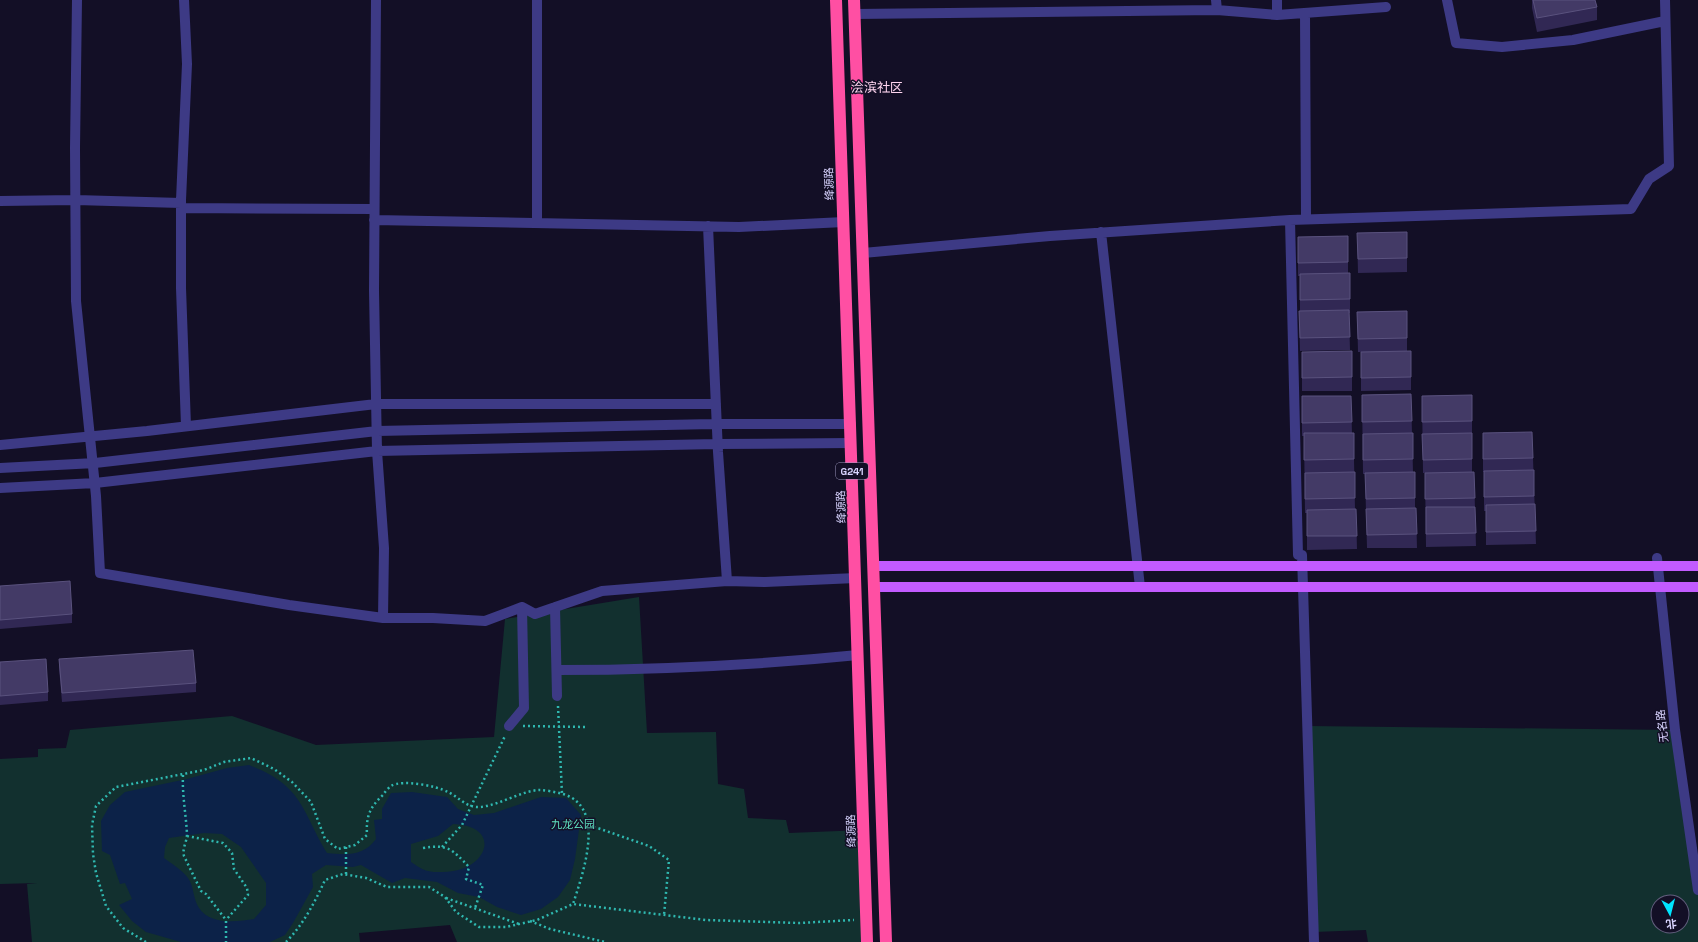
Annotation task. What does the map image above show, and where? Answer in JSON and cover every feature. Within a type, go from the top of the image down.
[{"type":"highway","name":"绛源路","points":[[836,0],[852,443],[867,942]]},
{"type":"highway","name":"G241","points":[[854,0],[886,942]]},
{"type":"main road","points":[[873,566],[1303,566],[1657,562],[1698,566]]},
{"type":"main road","points":[[874,587],[1698,587]]},
{"type":"street","points":[[77,0],[76,301],[95,482],[100,574],[289,605],[383,618],[433,618],[485,621],[522,607],[536,614],[602,591],[727,581],[764,582],[856,578]]},
{"type":"street","points":[[184,0],[186,64],[181,205],[181,288],[186,426]]},
{"type":"street","points":[[376,0],[374,209],[376,404],[377,451],[384,548],[383,618]]},
{"type":"street","points":[[537,0],[537,222]]},
{"type":"street","points":[[1277,0],[1277,15]]},
{"type":"street","points":[[1447,0],[1456,43],[1502,47],[1573,40],[1665,21]]},
{"type":"street","points":[[863,253],[1101,232],[1306,219],[1631,210],[1649,179],[1669,166],[1665,0]]},
{"type":"street","points":[[855,14],[1216,5],[1277,15],[1386,7]]},
{"type":"street","points":[[1305,13],[1306,219]]},
{"type":"street","points":[[0,201],[76,200],[181,205],[374,209]]},
{"type":"street","points":[[374,220],[739,227],[844,222]]},
{"type":"street","points":[[1290,220],[1300,555],[1303,566],[1314,942]]},
{"type":"street","points":[[708,226],[717,444],[727,581]]},
{"type":"street","points":[[1101,232],[1140,587]]},
{"type":"street","points":[[0,445],[186,426],[376,404],[716,404]]},
{"type":"street","points":[[0,468],[93,463],[377,431],[717,424],[851,424]]},
{"type":"street","points":[[0,488],[95,482],[377,451],[717,444],[852,443]]},
{"type":"street","name":"无名路","points":[[1657,562],[1675,730],[1698,890]]},
{"type":"street","points":[[510,726],[524,708],[522,607]]},
{"type":"street","points":[[555,607],[558,670],[557,696]]},
{"type":"street","points":[[558,670],[651,670],[780,663],[858,655]]},
{"type":"path","points":[[557,696],[562,794]]},
{"type":"path","points":[[442,847],[462,825],[510,726],[559,728],[588,727]]},
{"type":"path","points":[[146,942],[123,928],[106,906],[96,874],[93,854],[92,825],[96,806],[116,787],[183,775],[204,770],[224,762],[251,758],[274,770],[292,782],[311,802],[325,839],[338,849],[355,845],[367,835],[366,819],[376,801],[392,785],[406,783],[425,786],[447,792],[464,803],[479,807],[495,804],[538,790],[572,797],[583,808],[589,825],[586,858],[573,904]]},
{"type":"path","points":[[183,775],[183,805],[187,836],[183,850],[190,871],[200,892],[206,894],[226,920],[226,942]]},
{"type":"path","points":[[589,825],[649,846],[670,860],[664,915]]},
{"type":"path","points":[[187,836],[223,843],[232,853],[234,869],[247,888],[248,895],[226,920]]},
{"type":"path","points":[[423,848],[439,846],[459,855],[469,867],[466,879],[483,885],[475,908]]},
{"type":"path","points":[[346,847],[346,875]]},
{"type":"path","points":[[286,942],[295,932],[315,901],[325,880],[346,875],[366,878],[387,887],[429,887],[445,897],[520,924]]},
{"type":"path","points":[[445,897],[456,912],[479,927],[506,927],[520,924],[573,904],[706,920],[799,923],[866,920]]},
{"type":"path","points":[[530,921],[550,929],[605,942]]},
{"type":"green space","name":"九龙公园","points":[[639,597],[647,733],[716,732],[718,784],[744,789],[748,818],[786,820],[789,833],[864,830],[867,942],[457,942],[450,925],[359,933],[360,942],[32,942],[27,884],[37,883],[0,884],[0,759],[38,757],[38,749],[66,748],[70,730],[232,716],[316,745],[494,737],[505,619]]},
{"type":"green space","points":[[1307,726],[1675,730],[1698,890],[1698,942],[1368,942],[1366,930],[1314,932]]},
{"type":"water","points":[[249,765],[280,781],[291,790],[298,800],[327,853],[334,854],[354,853],[366,849],[371,845],[376,839],[374,820],[382,819],[382,809],[391,793],[412,792],[447,797],[458,809],[474,815],[494,813],[541,797],[566,798],[581,815],[575,859],[570,880],[558,897],[541,909],[521,915],[497,907],[479,897],[458,893],[437,882],[405,878],[392,883],[361,865],[353,867],[326,865],[312,874],[313,887],[285,935],[270,942],[181,942],[146,932],[132,921],[119,905],[132,899],[125,883],[120,884],[110,855],[102,851],[101,821],[110,805],[125,792],[187,779],[227,768]],"holes":[[[453,824],[469,827],[480,833],[484,841],[484,850],[478,858],[469,866],[456,871],[440,872],[432,872],[421,869],[411,862],[411,844],[438,836]],[[204,833],[222,834],[241,847],[266,883],[266,905],[254,919],[224,921],[217,920],[204,913],[197,904],[190,881],[186,875],[164,858],[165,847],[169,838]]]},
{"type":"building","points":[[1533,0],[1595,0],[1597,7],[1537,18]]},
{"type":"building","points":[[1407,232],[1407,258],[1358,259],[1357,233]]},
{"type":"building","points":[[1348,236],[1348,262],[1298,263],[1298,237]]},
{"type":"building","points":[[1350,273],[1350,299],[1300,300],[1300,274]]},
{"type":"building","points":[[1349,310],[1350,337],[1300,338],[1299,311]]},
{"type":"building","points":[[1407,311],[1407,338],[1358,339],[1357,312]]},
{"type":"building","points":[[1352,351],[1352,377],[1302,378],[1302,352]]},
{"type":"building","points":[[1411,351],[1411,377],[1361,378],[1361,352]]},
{"type":"building","points":[[1411,394],[1412,421],[1362,422],[1362,395]]},
{"type":"building","points":[[1472,395],[1472,421],[1422,422],[1422,396]]},
{"type":"building","points":[[1302,396],[1351,396],[1352,422],[1302,423]]},
{"type":"building","points":[[1532,432],[1533,458],[1483,459],[1483,433]]},
{"type":"building","points":[[1304,433],[1354,433],[1354,459],[1304,460]]},
{"type":"building","points":[[1413,433],[1413,459],[1363,460],[1363,434]]},
{"type":"building","points":[[1472,433],[1472,459],[1423,460],[1422,434]]},
{"type":"building","points":[[1534,470],[1534,496],[1484,497],[1484,471]]},
{"type":"building","points":[[1355,472],[1355,498],[1305,499],[1305,473]]},
{"type":"building","points":[[1415,472],[1415,498],[1366,499],[1365,473]]},
{"type":"building","points":[[1474,472],[1475,498],[1425,499],[1425,473]]},
{"type":"building","points":[[1535,504],[1536,531],[1486,532],[1486,505]]},
{"type":"building","points":[[1426,507],[1475,507],[1476,533],[1426,534]]},
{"type":"building","points":[[1416,508],[1417,534],[1367,535],[1366,509]]},
{"type":"building","points":[[1356,509],[1357,536],[1307,536],[1307,510]]},
{"type":"building","points":[[70,581],[72,614],[0,620],[0,586]]},
{"type":"building","points":[[193,650],[196,683],[62,693],[59,659]]},
{"type":"building","points":[[46,659],[48,692],[0,696],[0,662]]},
{"type":"district","name":"浍滨社区","points":[[877,87]]}]
